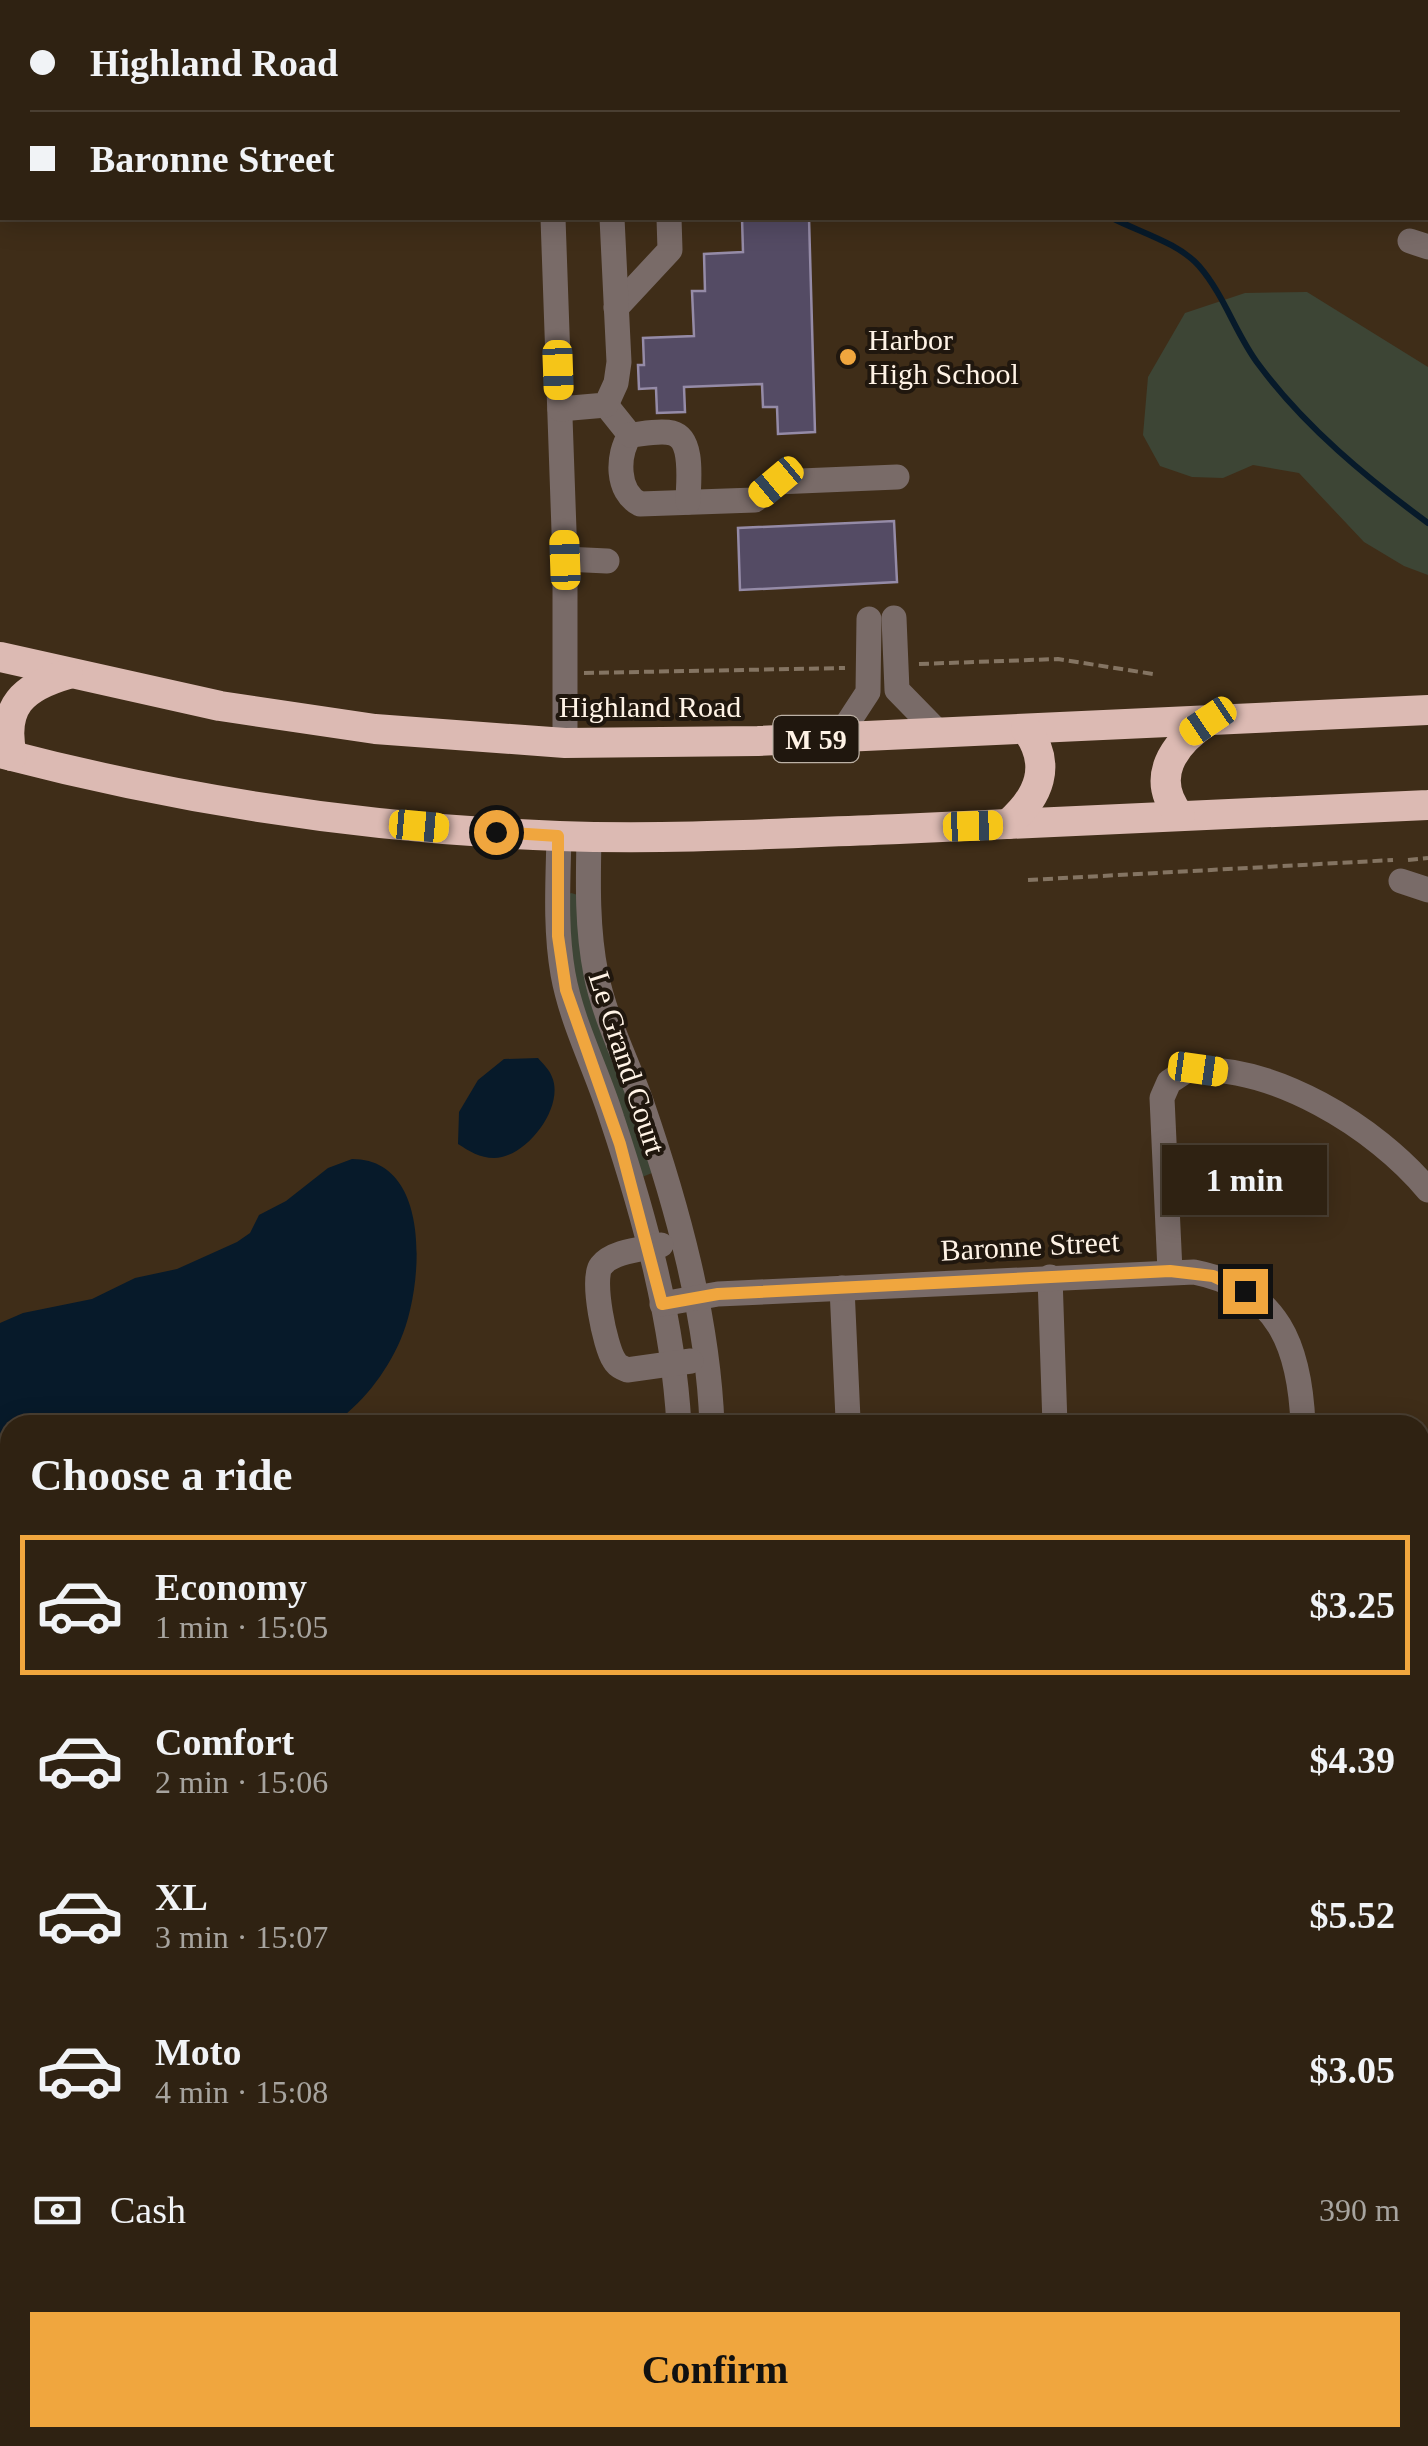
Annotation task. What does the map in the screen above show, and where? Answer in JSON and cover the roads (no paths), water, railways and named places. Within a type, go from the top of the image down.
[{"type":"highway","name":"Highland Road","points":[[0,657],[220,706],[376,729],[565,743],[708,743],[1428,710]]},
{"type":"highway","points":[[68,674],[45,681],[20,699],[11,714],[6,754],[255,808],[419,826],[574,836],[704,836],[1428,805]]},
{"type":"highway","points":[[1180,816],[1167,795],[1167,770],[1180,745],[1208,721]]},
{"type":"highway","points":[[1008,824],[1030,802],[1041,776],[1038,750],[1026,729]]},
{"type":"street","points":[[553,220],[565,560],[565,743]]},
{"type":"street","points":[[606,405],[616,383],[618,362],[612,220]]},
{"type":"street","points":[[616,308],[670,250],[669,220]]},
{"type":"street","points":[[560,409],[606,405]]},
{"type":"street","points":[[606,405],[630,435]]},
{"type":"street","points":[[630,435],[672,433],[682,439],[688,502]]},
{"type":"street","points":[[630,435],[622,448],[623,490],[640,504],[755,500],[776,482],[897,476]]},
{"type":"street","points":[[565,560],[607,561]]},
{"type":"street","points":[[838,738],[868,692],[881,619],[896,690],[940,734]]},
{"type":"street","name":"Le Grand Court","points":[[574,836],[596,979],[666,1182],[695,1296],[707,1358],[711,1415]]},
{"type":"street","name":"Le Grand Court","points":[[574,836],[558,925],[563,972],[571,1007],[611,1115],[649,1248],[674,1364],[679,1415]]},
{"type":"street","points":[[1401,882],[1428,890]]},
{"type":"street","points":[[1170,1271],[1162,1098],[1169,1082],[1187,1070],[1260,1080],[1315,1101],[1370,1135],[1428,1190]]},
{"type":"street","points":[[633,1190],[666,1182]]},
{"type":"street","points":[[681,1240],[609,1258],[597,1272],[609,1349],[615,1362],[626,1370],[707,1358]]},
{"type":"street","name":"Baronne Street","points":[[662,1304],[695,1296],[1194,1272],[1245,1291],[1273,1316],[1287,1336],[1296,1360],[1302,1415]]},
{"type":"street","points":[[1050,1277],[1055,1415]]},
{"type":"street","points":[[842,1288],[848,1415]]},
{"type":"water","points":[[538,1058],[551,1074],[555,1089],[548,1116],[530,1140],[506,1156],[494,1158],[458,1144],[459,1112],[478,1080],[504,1059]]},
{"type":"water","points":[[352,1159],[379,1165],[397,1180],[409,1203],[417,1261],[414,1291],[400,1341],[372,1388],[344,1415],[0,1415],[0,1323],[23,1313],[92,1299],[135,1278],[177,1269],[237,1242],[250,1233],[259,1215],[286,1201],[328,1168]]},
{"type":"waterway","points":[[1116,220],[1191,258],[1216,290],[1251,353],[1296,410],[1360,470],[1428,523]]},
{"type":"place","name":"Harbor High School","points":[[848,357]]}]
